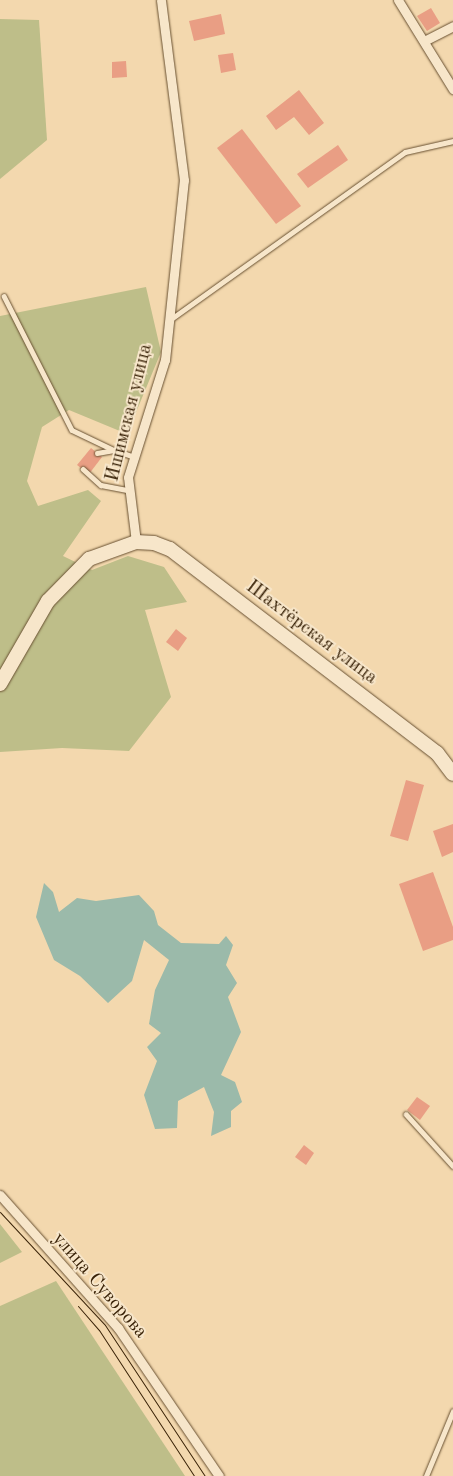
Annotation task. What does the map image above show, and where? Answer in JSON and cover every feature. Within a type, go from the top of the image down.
[{"type":"main road","points":[[0,684],[48,601],[89,559],[136,542]]},
{"type":"main road","name":"Шахтёрская улица","points":[[136,542],[170,549],[437,753],[453,774]]},
{"type":"street","name":"Ишимская улица","points":[[136,542],[127,490],[158,390],[170,320],[184,180],[161,0]]},
{"type":"street","points":[[398,0],[453,89]]},
{"type":"street","points":[[424,41],[453,26]]},
{"type":"street","name":"улица Суворова","points":[[0,1195],[118,1328],[219,1476]]},
{"type":"lane","points":[[170,320],[405,152],[453,142]]},
{"type":"lane","points":[[4,296],[72,430],[136,458]]},
{"type":"lane","points":[[97,453],[114,450]]},
{"type":"lane","points":[[83,469],[102,485],[127,490]]},
{"type":"lane","points":[[406,1114],[453,1166]]},
{"type":"lane","points":[[426,1476],[453,1411]]},
{"type":"green space","points":[[0,19],[39,20],[47,140],[0,179]]},
{"type":"green space","points":[[146,287],[161,352],[127,434],[69,410],[42,427],[27,481],[38,506],[88,490],[101,501],[63,556],[92,570],[128,556],[164,567],[187,602],[145,610],[171,697],[129,751],[62,748],[0,752],[0,316]]},
{"type":"green space","points":[[0,1224],[22,1252],[0,1263]]},
{"type":"green space","points":[[56,1281],[185,1476],[0,1476],[0,1306]]},
{"type":"shaded area","points":[[44,883],[53,892],[59,912],[77,898],[96,901],[139,895],[154,911],[158,925],[181,943],[219,944],[226,936],[233,945],[226,965],[237,983],[228,997],[241,1032],[221,1075],[235,1082],[242,1102],[231,1111],[231,1127],[211,1136],[214,1112],[204,1087],[178,1101],[177,1128],[155,1129],[144,1095],[157,1061],[147,1047],[161,1033],[149,1024],[155,990],[169,960],[144,940],[132,981],[108,1003],[80,976],[54,960],[36,917]]},
{"type":"building","points":[[431,8],[440,23],[427,31],[417,16]]},
{"type":"building","points":[[221,14],[225,34],[194,41],[189,21]]},
{"type":"building","points":[[233,53],[236,70],[221,73],[218,55]]},
{"type":"building","points":[[126,61],[127,77],[112,78],[112,62]]},
{"type":"building","points":[[299,90],[324,123],[309,135],[294,117],[276,130],[266,116]]},
{"type":"building","points":[[242,129],[301,206],[276,224],[217,148]]},
{"type":"building","points":[[338,145],[348,160],[308,188],[297,174]]},
{"type":"building","points":[[91,448],[102,457],[89,474],[77,465]]},
{"type":"building","points":[[176,629],[187,638],[178,651],[166,642]]},
{"type":"building","points":[[406,780],[424,785],[408,841],[390,836]]},
{"type":"building","points":[[453,824],[453,852],[442,857],[433,831]]},
{"type":"building","points":[[433,872],[453,927],[453,940],[423,951],[399,884]]},
{"type":"building","points":[[417,1097],[430,1106],[420,1120],[407,1110]]},
{"type":"building","points":[[304,1145],[314,1153],[306,1165],[295,1157]]},
{"type":"tram line","points":[[0,1212],[105,1325],[205,1476]]},
{"type":"tram line","points":[[78,1306],[99,1330],[194,1476]]}]
